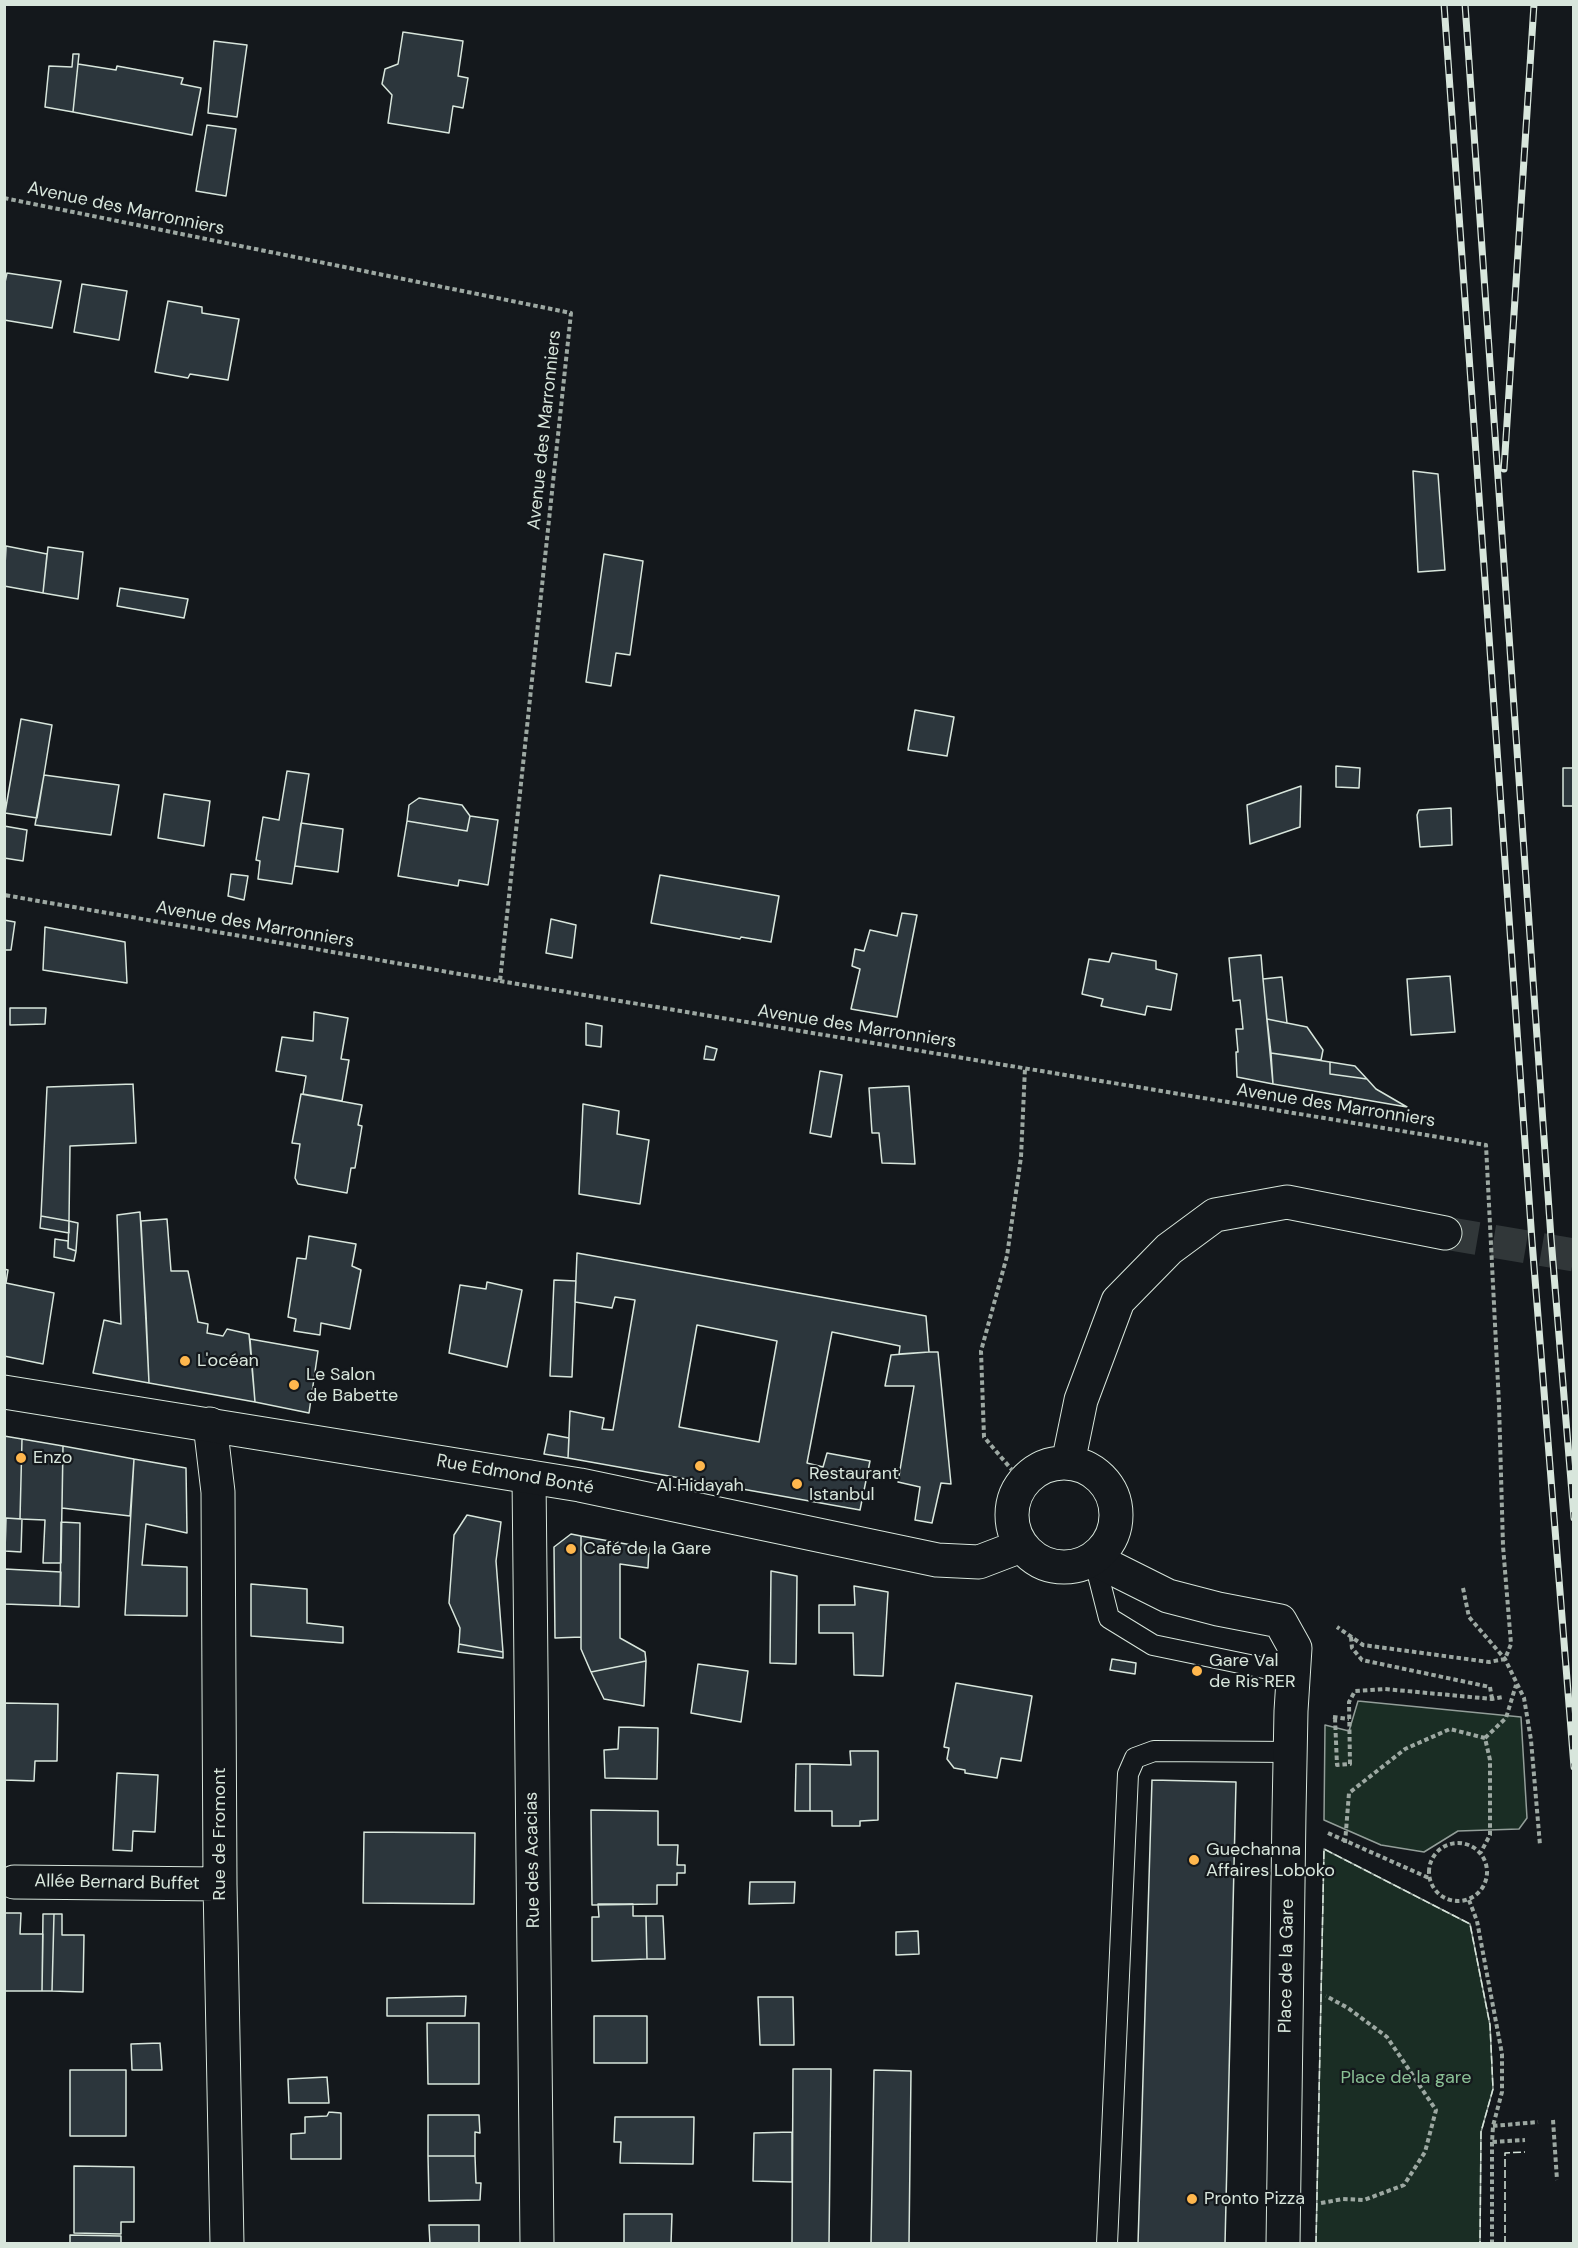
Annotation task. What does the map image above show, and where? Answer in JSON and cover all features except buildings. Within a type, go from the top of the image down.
[{"type":"street","points":[[1068,1463],[1081,1400],[1118,1302],[1169,1250],[1215,1215],[1287,1202],[1445,1233]]},
{"type":"street","name":"Rue Edmond Bonté","points":[[4,1392],[580,1485],[937,1560],[979,1562],[1021,1546]]},
{"type":"street","name":"Rue de Fromont","points":[[210,1424],[218,1492],[220,1884],[227,2244]]},
{"type":"street","points":[[1068,1463],[1084,1466],[1108,1487],[1115,1501],[1117,1518],[1114,1533],[1106,1548],[1094,1559],[1079,1566],[1063,1568],[1047,1565],[1033,1558],[1021,1546],[1014,1531],[1011,1514],[1015,1497],[1023,1483],[1035,1471],[1051,1464],[1068,1463]]},
{"type":"street","name":"Rue des Acacias","points":[[529,1477],[537,2244]]},
{"type":"street","name":"Place de la Gare","points":[[1094,1559],[1168,1596],[1218,1609],[1280,1620],[1295,1648],[1288,1812],[1283,2244]]},
{"type":"street","name":"Allée Bernard Buffet","points":[[14,1882],[220,1884]]},
{"type":"lane","points":[[1094,1559],[1109,1618],[1153,1645],[1293,1674]]},
{"type":"lane","points":[[1107,2244],[1128,1774],[1135,1758],[1154,1751],[1290,1752]]},
{"type":"path","name":"Avenue des Marronniers","points":[[4,198],[571,313],[500,981]]},
{"type":"path","name":"Avenue des Marronniers","points":[[4,895],[500,981],[1486,1145],[1503,1546],[1511,1644],[1505,1659]]},
{"type":"path","points":[[1023,1483],[984,1437],[981,1351],[1007,1256],[1021,1157],[1026,1068]]},
{"type":"path","points":[[1463,1588],[1469,1617],[1505,1659],[1524,1698],[1531,1740],[1540,1845]]},
{"type":"path","points":[[1337,1627],[1363,1645],[1489,1662],[1505,1659]]},
{"type":"path","points":[[1351,1637],[1352,1648],[1362,1660],[1490,1687],[1492,1699]]},
{"type":"path","points":[[1485,1738],[1506,1718],[1516,1684]]},
{"type":"path","points":[[1349,1719],[1335,1718],[1337,1765],[1350,1764],[1349,1702],[1355,1691],[1385,1689],[1492,1699],[1503,1697]]},
{"type":"path","points":[[1345,1843],[1349,1793],[1405,1749],[1450,1729],[1485,1738]]},
{"type":"path","points":[[1481,1852],[1490,1835],[1490,1760],[1485,1738]]},
{"type":"path","points":[[1288,1812],[1345,1843],[1429,1878]]},
{"type":"path","points":[[1457,1842],[1469,1844],[1481,1852],[1488,1865],[1488,1879],[1481,1892],[1469,1900],[1457,1902],[1444,1898],[1434,1890],[1429,1878],[1429,1866],[1434,1854],[1444,1846],[1457,1842]]},
{"type":"path","points":[[1469,1900],[1478,1921],[1502,2054],[1502,2092],[1493,2126],[1492,2142],[1492,2244]]},
{"type":"path","points":[[1284,2205],[1343,2199],[1364,2200],[1404,2186],[1425,2152],[1436,2110],[1387,2037],[1348,2008],[1321,1993],[1287,1989]]},
{"type":"path","points":[[1553,2120],[1557,2180]]},
{"type":"path","points":[[1493,2126],[1538,2122]]},
{"type":"path","points":[[1492,2142],[1525,2140]]},
{"type":"green space","points":[[1358,1701],[1521,1717],[1527,1818],[1519,1829],[1458,1831],[1424,1852],[1381,1845],[1324,1820],[1325,1725],[1349,1731]]},
{"type":"green space","name":"Place de la gare","points":[[1324,1849],[1470,1924],[1490,2025],[1493,2089],[1481,2132],[1480,2243],[1316,2243]]},
{"type":"tunnel","points":[[1445,1233],[1574,1255]]},
{"type":"railway","points":[[1444,4],[1532,1241],[1574,1767]]},
{"type":"railway","points":[[1465,4],[1551,1238],[1574,1518]]},
{"type":"railway","points":[[1504,469],[1534,4]]},
{"type":"fence","points":[[1316,2244],[1324,1849],[1470,1924],[1490,2025],[1493,2089],[1481,2132],[1480,2244]]},
{"type":"fence","points":[[1505,2244],[1505,2153],[1525,2152]]},
{"type":"place","name":"L'océan","points":[[185,1361]]},
{"type":"place","name":"Le Salon de Babette","points":[[294,1385]]},
{"type":"place","name":"Enzo","points":[[21,1458]]},
{"type":"place","name":"Al Hidayah","points":[[700,1466]]},
{"type":"place","name":"Restaurant Istanbul","points":[[797,1484]]},
{"type":"place","name":"Café de la Gare","points":[[571,1549]]},
{"type":"place","name":"Gare Val de Ris RER","points":[[1197,1671]]},
{"type":"place","name":"Guechanna Affaires Loboko","points":[[1194,1860]]},
{"type":"place","name":"Pronto Pizza","points":[[1192,2199]]}]
